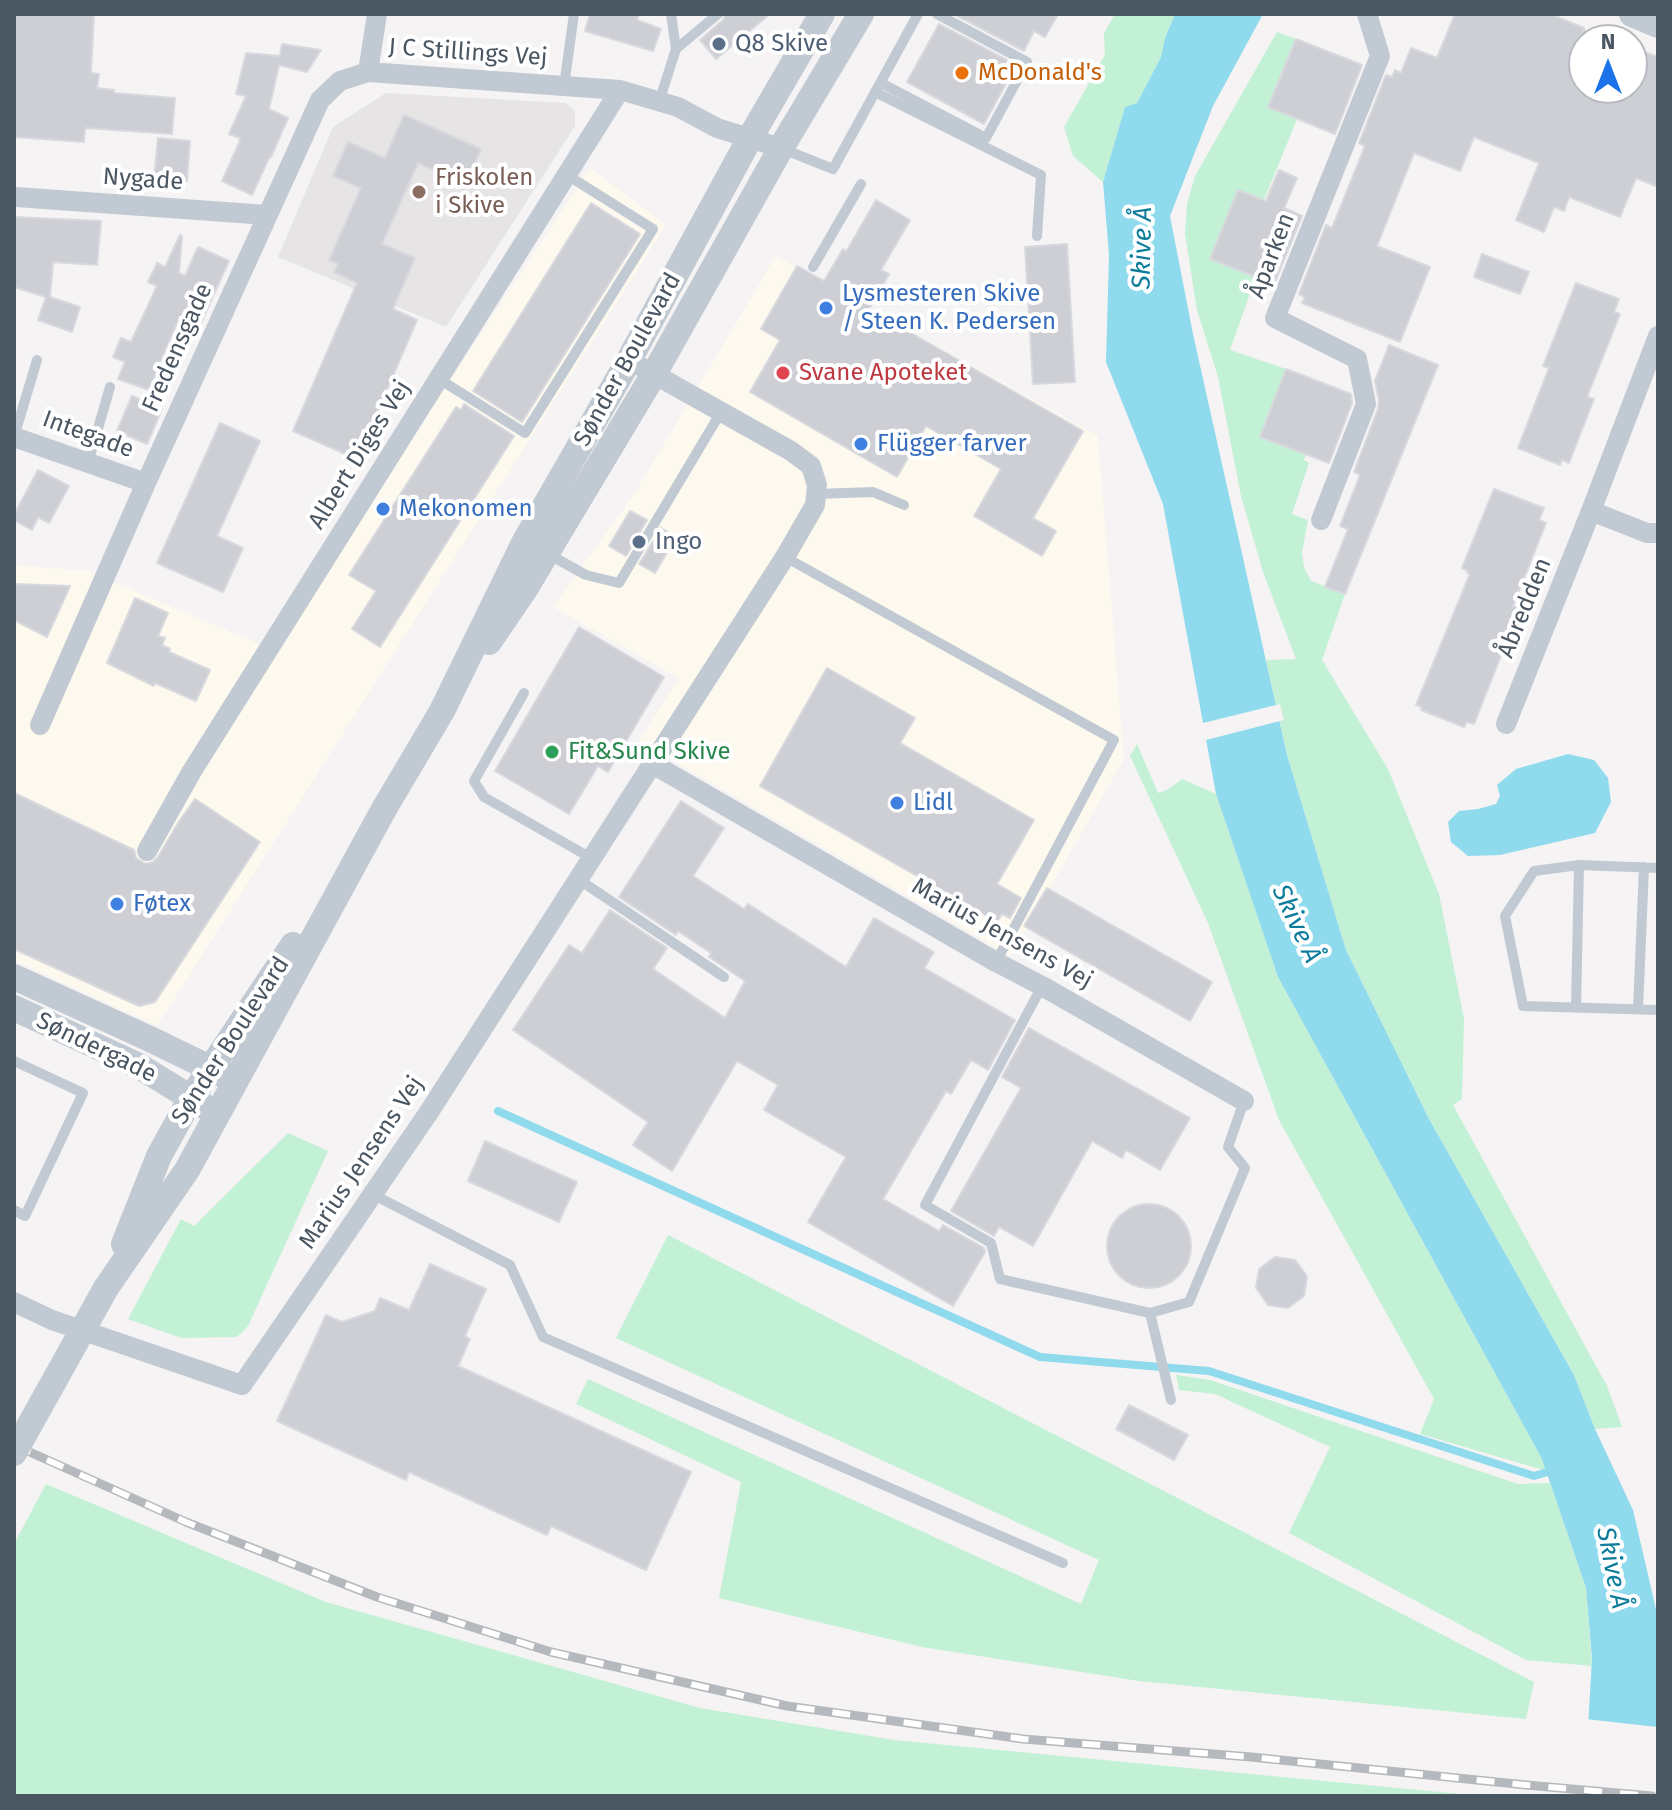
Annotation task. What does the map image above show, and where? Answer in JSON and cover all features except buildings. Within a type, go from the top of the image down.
[{"type":"street","points":[[368,72],[377,14]]},
{"type":"street","name":"Sønder Boulevard","points":[[14,1453],[106,1288],[187,1170],[384,809],[536,547],[629,360],[750,138],[822,14]]},
{"type":"street","name":"Sønder Boulevard","points":[[536,547],[654,374],[781,148],[861,14]]},
{"type":"street","name":"Åparken","points":[[1321,520],[1366,404],[1357,359],[1275,318],[1380,56],[1367,14]]},
{"type":"street","points":[[1632,14],[1658,25]]},
{"type":"street","name":"J C Stillings Vej","points":[[368,72],[620,90],[678,107],[717,128],[781,148]]},
{"type":"street","name":"Fredensgade","points":[[40,725],[320,100],[340,81],[368,72]]},
{"type":"street","name":"Albert Diges Vej","points":[[147,851],[192,771],[620,90]]},
{"type":"street","name":"Nygade","points":[[16,197],[267,215]]},
{"type":"street","name":"Åbredden","points":[[1506,724],[1658,336]]},
{"type":"street","points":[[629,360],[791,451],[811,466],[817,485],[816,494]]},
{"type":"street","name":"Integade","points":[[14,437],[146,483]]},
{"type":"street","name":"Marius Jensens Vej","points":[[14,1302],[52,1320],[242,1385],[429,1112],[785,557],[815,505],[816,494]]},
{"type":"street","points":[[1591,511],[1647,533],[1658,533]]},
{"type":"street","name":"Marius Jensens Vej","points":[[651,763],[1244,1101]]},
{"type":"street","name":"Sønder Boulevard","points":[[106,1288],[159,1156],[191,1098],[384,809]]},
{"type":"street","name":"Søndergade","points":[[14,977],[235,1081]]},
{"type":"street","name":"Søndergade","points":[[14,1008],[139,1066],[217,1115]]},
{"type":"lane","name":"J C Stillings Vej","points":[[564,86],[574,14]]},
{"type":"lane","points":[[659,102],[676,49],[671,14]]},
{"type":"lane","points":[[676,49],[718,14]]},
{"type":"lane","points":[[781,148],[833,169],[918,14]]},
{"type":"lane","points":[[878,87],[986,138],[1027,62],[937,14]]},
{"type":"lane","points":[[878,87],[1041,175],[1037,236]]},
{"type":"lane","points":[[439,379],[525,433],[653,229],[567,175]]},
{"type":"lane","points":[[813,267],[861,184]]},
{"type":"lane","points":[[14,437],[37,360]]},
{"type":"lane","points":[[88,463],[110,387]]},
{"type":"lane","points":[[536,547],[586,575],[619,583],[721,412]]},
{"type":"lane","points":[[816,494],[873,492],[904,505]]},
{"type":"lane","points":[[785,557],[1114,740],[996,962]]},
{"type":"lane","points":[[524,693],[474,781],[484,797],[591,858]]},
{"type":"lane","points":[[1576,1008],[1579,865]]},
{"type":"lane","points":[[1658,868],[1579,865],[1534,871],[1505,916],[1523,1006],[1658,1010]]},
{"type":"lane","points":[[1638,1009],[1644,867]]},
{"type":"lane","points":[[578,879],[724,977]]},
{"type":"lane","points":[[1042,986],[925,1205],[991,1243],[1000,1279],[1150,1313],[1189,1302],[1245,1168],[1228,1147],[1244,1101]]},
{"type":"lane","points":[[14,1061],[83,1093],[25,1216],[14,1210]]},
{"type":"lane","points":[[372,1194],[510,1265],[543,1337],[1063,1563]]},
{"type":"lane","points":[[1150,1313],[1171,1400]]},
{"type":"shaded area","name":"Friskolen i Skive","points":[[386,93],[566,103],[575,111],[575,126],[446,327],[278,257],[333,127]]},
{"type":"shaded area","points":[[590,168],[666,225],[157,1026],[14,960],[14,565],[88,571],[273,650]]},
{"type":"shaded area","points":[[776,256],[1098,436],[1124,759],[1011,956],[639,741],[679,678],[553,607],[634,494]]},
{"type":"green space","points":[[1115,14],[1175,14],[1161,57],[1137,103],[1125,108],[1103,182],[1073,156],[1064,127],[1105,55],[1104,33]]},
{"type":"green space","points":[[1277,32],[1296,39],[1268,107],[1297,119],[1264,200],[1238,190],[1210,258],[1256,277],[1230,350],[1286,369],[1260,437],[1306,454],[1304,460],[1309,463],[1292,514],[1308,520],[1302,552],[1304,567],[1311,581],[1345,594],[1322,660],[1388,769],[1439,894],[1464,1019],[1462,1099],[1453,1105],[1607,1386],[1622,1427],[1595,1429],[1574,1375],[1429,1119],[1346,950],[1287,755],[1266,660],[1296,659],[1263,572],[1241,496],[1218,377],[1197,310],[1185,234],[1187,204],[1195,176]]},
{"type":"green space","points":[[1137,744],[1158,793],[1182,779],[1216,794],[1278,977],[1547,1471],[1420,1434],[1434,1399],[1279,1120],[1208,923],[1130,756]]},
{"type":"green space","points":[[288,1133],[328,1151],[248,1326],[237,1337],[181,1338],[128,1319],[181,1219],[194,1226]]},
{"type":"green space","points":[[668,1235],[1534,1682],[1526,1719],[1139,1681],[922,1647],[719,1598],[741,1482],[576,1404],[588,1379],[1081,1604],[1099,1560],[616,1338]]},
{"type":"green space","points":[[1176,1375],[1210,1380],[1518,1484],[1550,1483],[1586,1588],[1592,1666],[1526,1660],[1289,1533],[1330,1447],[1215,1394],[1179,1390]]},
{"type":"green space","points":[[46,1484],[326,1602],[700,1708],[894,1740],[1482,1796],[14,1796],[14,1544]]},
{"type":"water","name":"Skive Å","points":[[1175,14],[1263,14],[1213,106],[1170,216],[1193,334],[1287,755],[1346,950],[1429,1119],[1574,1375],[1633,1510],[1658,1618],[1658,1741],[1584,1796],[1592,1659],[1586,1588],[1542,1459],[1278,977],[1216,794],[1163,504],[1106,362],[1109,255],[1103,182],[1125,107],[1137,103],[1161,57]]},
{"type":"water","points":[[1568,754],[1594,760],[1608,778],[1611,802],[1595,833],[1500,855],[1468,856],[1451,842],[1448,822],[1459,811],[1496,804],[1500,796],[1497,785],[1516,769]]},
{"type":"pier","points":[[1280,704],[1284,720],[1202,741],[1199,724]]},
{"type":"pier","points":[[1585,1719],[1658,1727],[1655,1796],[1580,1796]]},
{"type":"waterway","points":[[498,1111],[1040,1357],[1209,1371],[1534,1476],[1557,1469]]},
{"type":"railway","points":[[14,1445],[186,1522],[377,1597],[551,1652],[787,1706],[1023,1739],[1251,1757],[1652,1796]]},
{"type":"place","name":"Q8 Skive","points":[[719,44]]},
{"type":"place","name":"McDonald's","points":[[962,73]]},
{"type":"place","name":"Friskolen i Skive","points":[[419,192]]},
{"type":"place","name":"Lysmesteren Skive / Steen K. Pedersen","points":[[826,308]]},
{"type":"place","name":"Svane Apoteket","points":[[783,373]]},
{"type":"place","name":"Flügger farver","points":[[861,444]]},
{"type":"place","name":"Mekonomen","points":[[383,509]]},
{"type":"place","name":"Ingo","points":[[639,542]]},
{"type":"place","name":"Fit&Sund Skive","points":[[552,752]]},
{"type":"place","name":"Lidl","points":[[897,803]]},
{"type":"place","name":"Føtex","points":[[117,904]]}]
